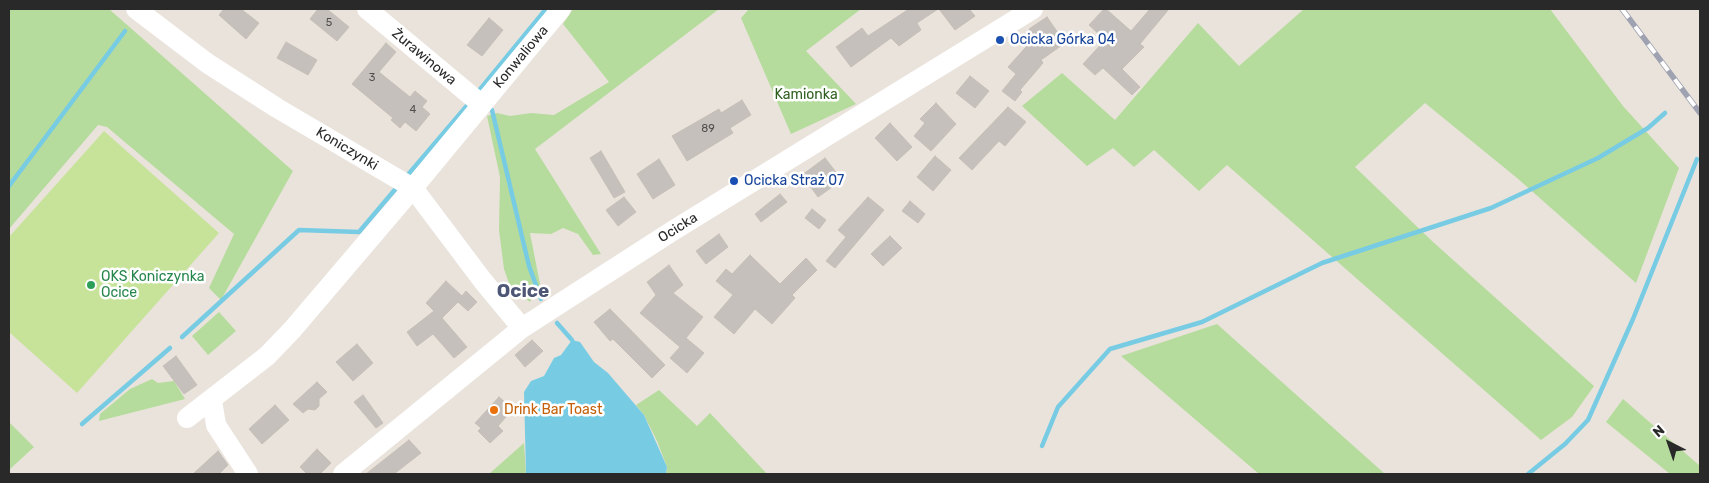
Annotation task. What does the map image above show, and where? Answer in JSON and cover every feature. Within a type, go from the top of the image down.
[{"type":"street","name":"Koniczynki","points":[[136,9],[207,63],[413,188],[483,281],[522,328]]},
{"type":"street","name":"Żurawinowa","points":[[367,9],[481,104]]},
{"type":"street","name":"Konwaliowa","points":[[187,418],[267,356],[292,330],[413,188],[561,9]]},
{"type":"street","name":"Ocicka","points":[[343,474],[522,328],[674,230],[1033,9]]},
{"type":"street","points":[[212,400],[216,425],[248,474]]},
{"type":"green space","points":[[9,9],[109,9],[293,171],[221,300],[209,288],[234,234],[107,127],[98,125],[9,229]]},
{"type":"green space","points":[[573,9],[719,9],[535,149],[601,254],[593,255],[578,234],[563,228],[551,234],[530,233],[540,284],[530,302],[510,286],[504,269],[499,230],[500,177],[487,116],[497,113],[510,116],[531,113],[554,115],[609,82],[563,24]]},
{"type":"green space","name":"Kamionka","points":[[749,9],[861,9],[806,51],[856,104],[791,134],[741,18]]},
{"type":"green space","points":[[1304,9],[1550,9],[1623,106],[1679,168],[1636,283],[1517,178],[1425,103],[1355,167],[1432,241],[1594,386],[1572,417],[1541,440],[1227,165],[1199,191],[1154,150],[1134,167],[1113,148],[1087,166],[1022,106],[1062,73],[1115,120],[1198,23],[1239,66]]},
{"type":"green space","name":"OKS Koniczynka Ocice","points":[[104,131],[219,233],[77,393],[9,332],[9,237]]},
{"type":"green space","points":[[219,312],[236,331],[208,355],[192,336]]},
{"type":"green space","points":[[1217,324],[1385,474],[1259,474],[1121,356]]},
{"type":"green space","points":[[152,379],[158,383],[174,381],[185,399],[99,421],[100,414],[130,389]]},
{"type":"green space","points":[[659,390],[697,426],[710,413],[767,474],[666,474],[667,467],[657,441],[644,415],[636,405]]},
{"type":"green space","points":[[1623,399],[1700,466],[1700,474],[1670,474],[1606,422]]},
{"type":"green space","points":[[9,422],[34,447],[9,470]]},
{"type":"green space","points":[[524,443],[526,474],[489,474]]},
{"type":"water","points":[[572,340],[580,342],[594,362],[608,373],[644,415],[667,467],[666,474],[526,474],[524,392],[531,381],[544,376],[554,358],[561,355]]},
{"type":"building","points":[[224,9],[241,9],[259,23],[246,39],[219,15]]},
{"type":"building","points":[[318,9],[327,9],[349,27],[337,41],[310,19]]},
{"type":"building","points":[[909,9],[938,9],[917,23],[921,30],[899,46],[891,38],[851,67],[836,47],[862,28],[868,36]]},
{"type":"building","points":[[939,9],[969,9],[975,16],[955,30]]},
{"type":"building","points":[[1104,9],[1131,31],[1150,9],[1169,9],[1140,44],[1144,47],[1122,69],[1140,87],[1132,95],[1103,68],[1095,75],[1083,64],[1105,40],[1089,25]]},
{"type":"building","points":[[1047,17],[1065,43],[1041,60],[1043,63],[1020,90],[1022,92],[1015,101],[1002,91],[1016,74],[1008,67],[1035,37],[1029,29]]},
{"type":"building","points":[[489,18],[503,30],[482,56],[467,45]]},
{"type":"building","points":[[286,42],[317,60],[308,75],[277,58]]},
{"type":"building","points":[[386,43],[396,52],[379,72],[410,97],[415,91],[427,101],[422,107],[430,114],[416,131],[405,122],[400,128],[391,120],[393,118],[352,84]]},
{"type":"building","points":[[970,76],[989,91],[975,108],[956,93]]},
{"type":"building","points":[[742,100],[751,115],[730,128],[733,133],[687,161],[672,136],[719,109],[721,113]]},
{"type":"building","points":[[936,103],[956,124],[931,151],[914,136],[925,123],[920,119]]},
{"type":"building","points":[[1008,107],[1026,122],[1005,146],[999,141],[972,170],[959,158]]},
{"type":"building","points":[[890,123],[912,147],[897,161],[875,138]]},
{"type":"building","points":[[601,151],[625,192],[614,198],[590,158]]},
{"type":"building","points":[[935,156],[951,170],[933,191],[917,177]]},
{"type":"building","points":[[825,158],[842,180],[818,197],[802,175]]},
{"type":"building","points":[[659,159],[675,185],[653,199],[637,174]]},
{"type":"building","points":[[780,194],[787,202],[761,222],[755,214]]},
{"type":"building","points":[[624,197],[636,212],[618,226],[606,210]]},
{"type":"building","points":[[868,197],[884,210],[835,268],[826,261],[846,237],[838,230]]},
{"type":"building","points":[[910,201],[925,214],[918,223],[902,211]]},
{"type":"building","points":[[812,209],[826,220],[819,229],[805,218]]},
{"type":"building","points":[[719,234],[728,247],[706,264],[696,251]]},
{"type":"building","points":[[890,236],[902,248],[883,266],[871,254]]},
{"type":"building","points":[[750,255],[780,284],[806,258],[817,270],[792,295],[795,298],[772,324],[755,309],[734,334],[714,317],[733,295],[716,281],[726,269],[732,274]]},
{"type":"building","points":[[669,265],[683,285],[673,293],[703,317],[686,338],[704,353],[687,373],[670,358],[680,347],[640,313],[656,295],[647,282]]},
{"type":"building","points":[[446,281],[462,296],[466,291],[477,302],[468,311],[458,302],[442,318],[467,347],[454,358],[433,334],[417,346],[407,332],[434,311],[426,303]]},
{"type":"building","points":[[610,309],[665,365],[652,378],[613,339],[610,341],[594,322]]},
{"type":"building","points":[[532,340],[543,351],[525,367],[515,355]]},
{"type":"building","points":[[357,344],[373,363],[353,381],[336,362]]},
{"type":"building","points":[[176,356],[197,385],[184,394],[163,366]]},
{"type":"building","points":[[317,382],[327,392],[319,399],[319,406],[315,410],[308,409],[303,413],[293,404]]},
{"type":"building","points":[[363,395],[383,423],[376,428],[354,402]]},
{"type":"building","points":[[499,397],[513,409],[498,426],[503,431],[490,443],[478,431],[481,428],[475,423]]},
{"type":"building","points":[[275,405],[289,420],[262,444],[249,429]]},
{"type":"building","points":[[409,440],[421,453],[394,474],[366,474]]},
{"type":"building","points":[[317,449],[331,463],[320,474],[307,474],[300,467]]},
{"type":"building","points":[[218,451],[228,465],[219,474],[193,474]]},
{"type":"waterway","points":[[477,93],[546,9]]},
{"type":"waterway","points":[[9,186],[125,31]]},
{"type":"waterway","points":[[406,177],[470,102]]},
{"type":"waterway","points":[[492,110],[529,266],[541,299]]},
{"type":"waterway","points":[[1042,446],[1058,407],[1110,349],[1202,322],[1322,263],[1491,208],[1598,158],[1648,128],[1665,113]]},
{"type":"waterway","points":[[1528,474],[1565,444],[1588,420],[1633,319],[1697,159]]},
{"type":"waterway","points":[[182,337],[299,230],[359,232],[398,186]]},
{"type":"waterway","points":[[557,323],[572,340]]},
{"type":"waterway","points":[[82,424],[170,348]]},
{"type":"railway","points":[[1622,9],[1700,113]]},
{"type":"place","name":"Ocicka Górka 04","points":[[1000,40]]},
{"type":"place","name":"Ocicka Straż 07","points":[[734,181]]},
{"type":"place","name":"OKS Koniczynka Ocice","points":[[91,285]]},
{"type":"place","name":"Drink Bar Toast","points":[[494,410]]},
{"type":"district","name":"Ocice","points":[[523,292]]}]
